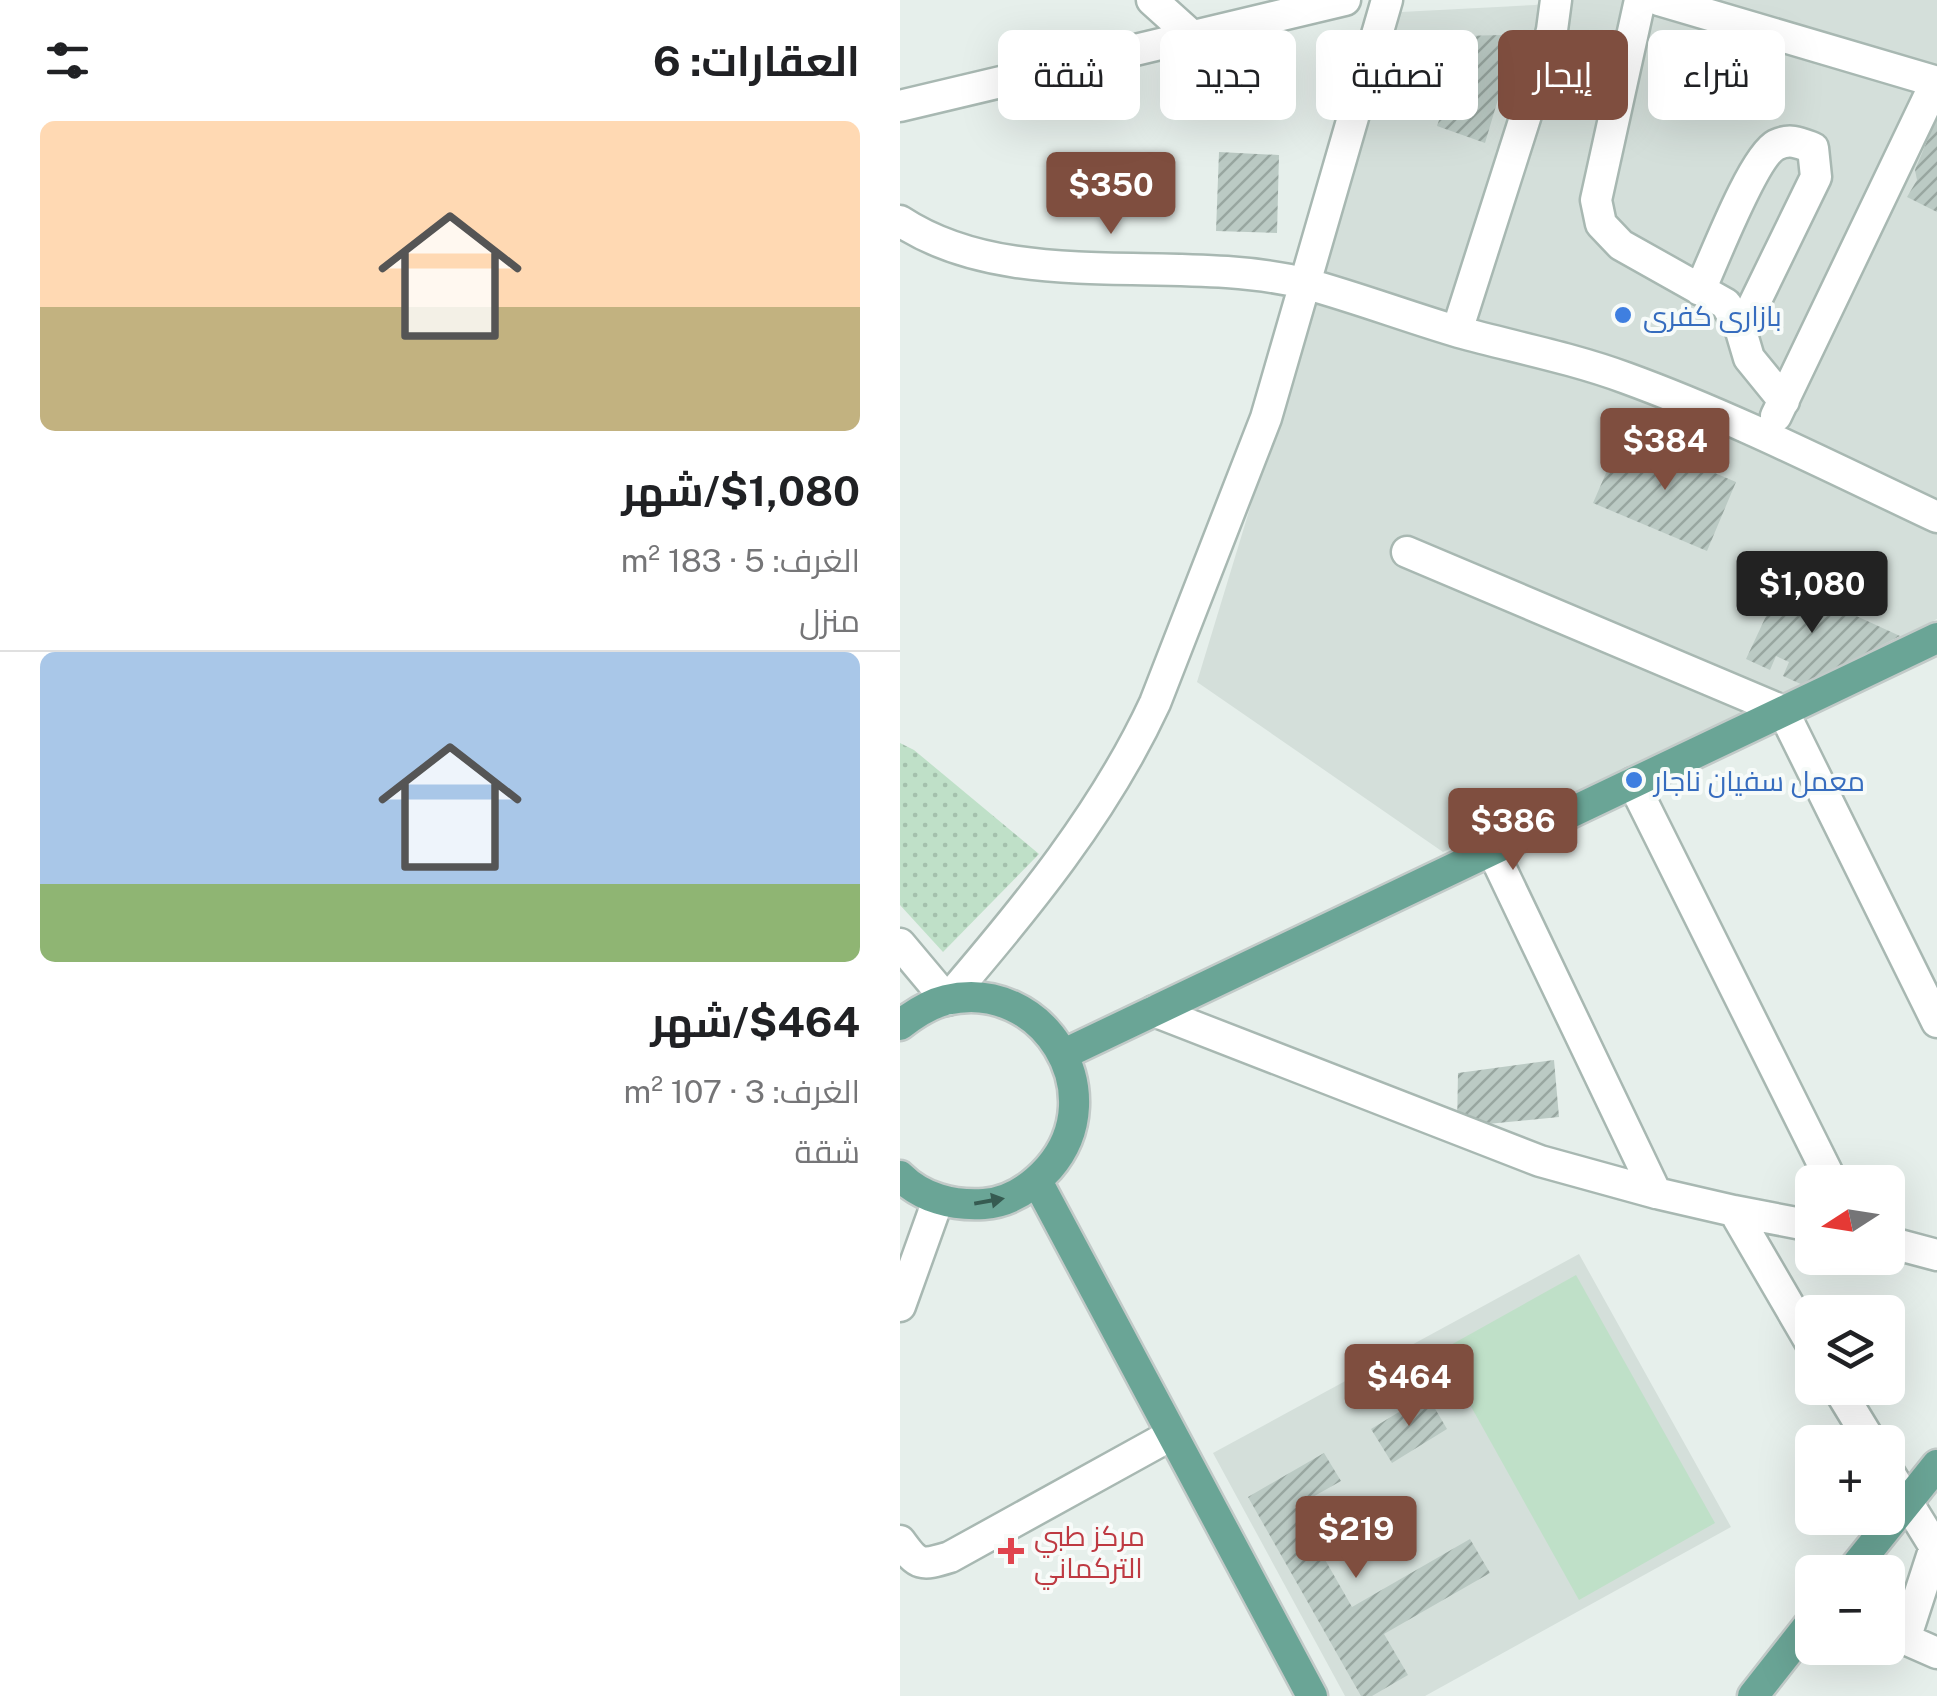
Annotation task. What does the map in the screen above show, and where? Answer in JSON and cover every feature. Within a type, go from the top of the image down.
[{"type":"main road","points":[[1064,1054],[1936,641]]},
{"type":"main road","points":[[900,1026],[920,1010],[947,1000],[982,998],[1015,1006],[1043,1026],[1064,1054],[1074,1088],[1072,1122],[1060,1155],[1037,1182],[1015,1195],[990,1203],[964,1205],[922,1199],[900,1176]]},
{"type":"main road","points":[[1037,1182],[1312,1696]]},
{"type":"main road","points":[[1865,1555],[1937,1464]]},
{"type":"main road","points":[[1753,1696],[1795,1643]]},
{"type":"street","points":[[1152,0],[1184,30]]},
{"type":"street","points":[[1225,30],[1344,0]]},
{"type":"street","points":[[900,944],[947,1000],[1083,828],[1137,741],[1266,418],[1387,0]]},
{"type":"street","points":[[1457,331],[1547,49],[1556,0]]},
{"type":"street","points":[[1640,0],[1596,200],[1601,224],[1621,245],[1726,304],[1750,358],[1784,401]]},
{"type":"street","points":[[1658,0],[1937,82],[1766,437]]},
{"type":"street","points":[[900,106],[1160,46]]},
{"type":"street","points":[[1700,290],[1757,166],[1774,146],[1794,140],[1813,148],[1816,176],[1741,331]]},
{"type":"street","points":[[900,221],[946,244],[1014,262],[1222,271],[1306,284],[1621,376],[1766,437],[1937,517]]},
{"type":"street","points":[[1407,552],[1783,711],[1937,1022]]},
{"type":"street","points":[[1633,782],[1824,1165]]},
{"type":"street","points":[[1492,850],[1656,1193]]},
{"type":"street","points":[[1154,1011],[1540,1161],[1734,1212],[1795,1223]]},
{"type":"street","points":[[900,1306],[922,1199]]},
{"type":"street","points":[[1734,1212],[1795,1315]]},
{"type":"street","points":[[1905,1247],[1937,1255]]},
{"type":"street","points":[[900,1541],[914,1560],[926,1564],[950,1557],[1171,1435]]},
{"type":"street","points":[[1906,1503],[1935,1546],[1905,1639],[1937,1653]]},
{"type":"shaded area","name":"بازاری کفری","points":[[1561,0],[1937,0],[1937,619],[1708,733],[1443,852],[1197,682],[1368,120],[1478,120],[1478,30],[1396,30],[1401,12],[1535,5]]},
{"type":"shaded area","points":[[1579,1254],[1731,1527],[1425,1696],[1345,1696],[1213,1453]]},
{"type":"green space","points":[[900,743],[914,750],[1039,854],[943,952],[900,905]]},
{"type":"green space","points":[[1576,1275],[1715,1523],[1579,1600],[1440,1351]]},
{"type":"building","points":[[1498,35],[1498,99],[1485,143],[1437,126],[1439,120],[1478,120],[1478,36]]},
{"type":"building","points":[[1937,117],[1937,212],[1907,197],[1917,180],[1915,170]]},
{"type":"building","points":[[1219,152],[1279,155],[1277,233],[1216,231]]},
{"type":"building","points":[[1623,434],[1736,482],[1707,551],[1593,503]]},
{"type":"building","points":[[1782,582],[1900,636],[1803,685],[1783,676],[1789,662],[1776,656],[1770,670],[1746,659]]},
{"type":"building","points":[[1554,1060],[1559,1117],[1457,1127],[1458,1073]]},
{"type":"building","points":[[1427,1395],[1447,1429],[1392,1463],[1371,1429]]},
{"type":"building","points":[[1324,1453],[1341,1481],[1295,1507],[1352,1607],[1470,1539],[1490,1573],[1384,1634],[1408,1675],[1372,1696],[1361,1696],[1248,1497]]},
{"type":"place","name":"بازاری کفری","points":[[1623,315]]},
{"type":"place","name":"معمل سفيان ناجار","points":[[1634,780]]},
{"type":"place","name":"مركز طبي التركماني","points":[[1011,1551]]}]
